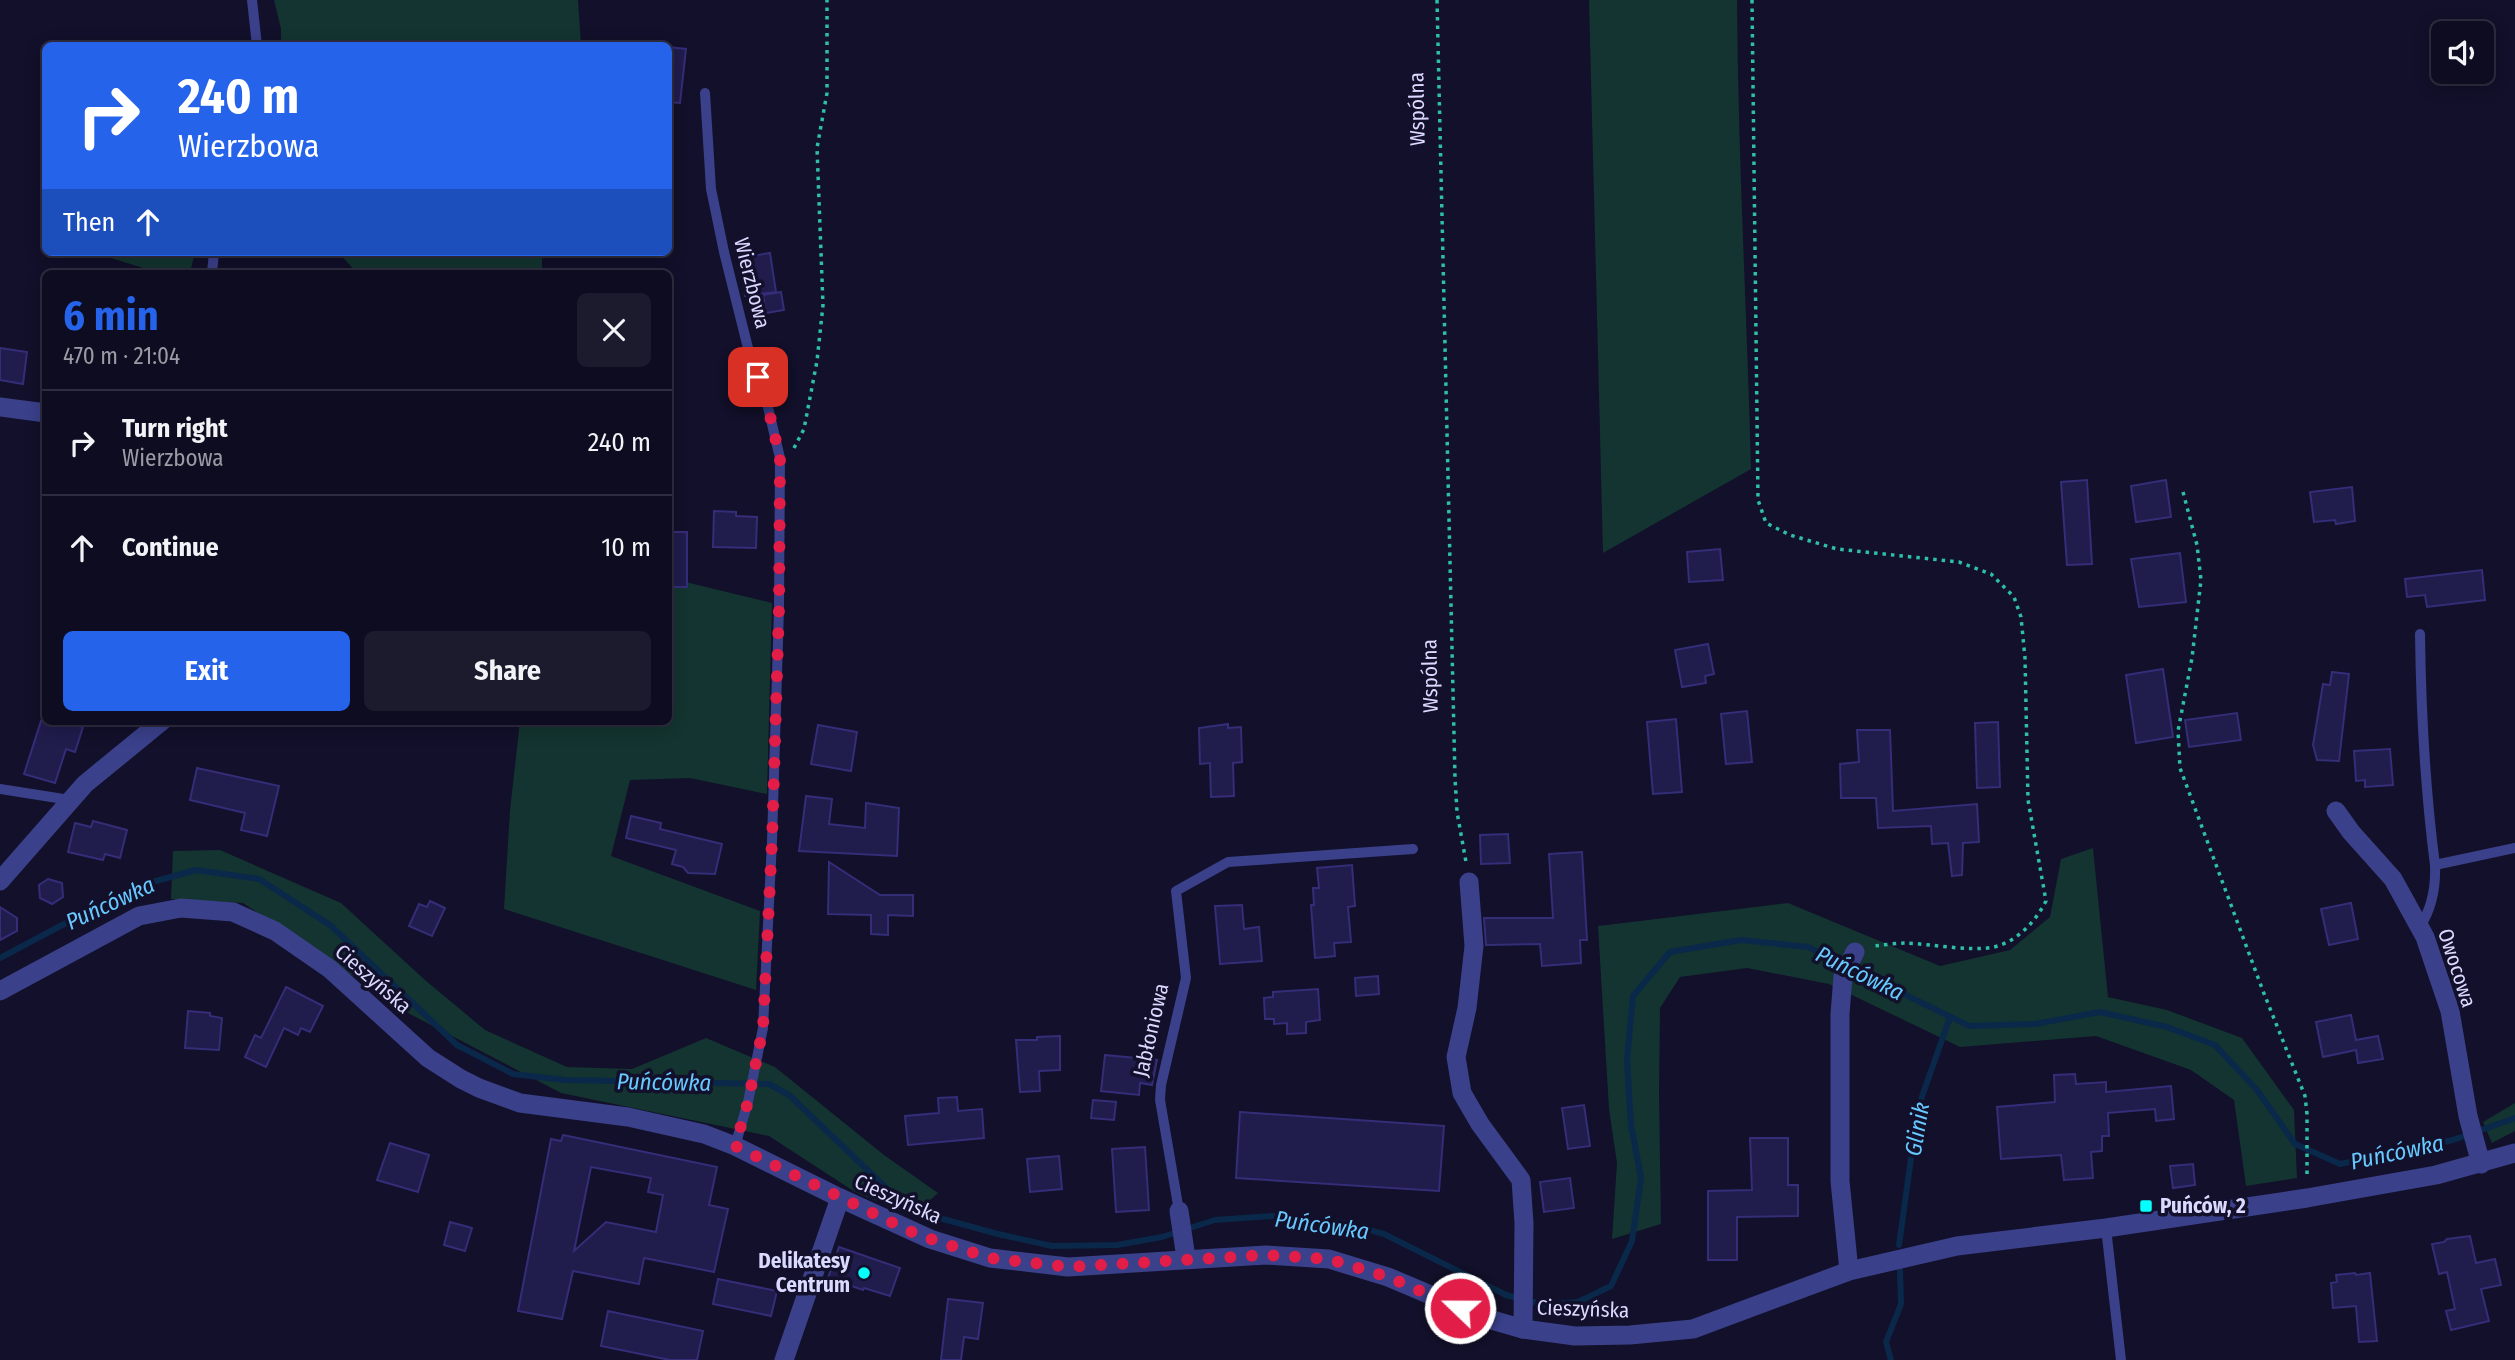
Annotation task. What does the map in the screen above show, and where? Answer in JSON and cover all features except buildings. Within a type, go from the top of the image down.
[{"type":"street","points":[[0,407],[42,412]]},
{"type":"street","points":[[0,881],[85,784],[157,725]]},
{"type":"street","name":"Owocowa","points":[[2336,811],[2393,879],[2420,927],[2435,963],[2450,1011],[2468,1116],[2479,1155]]},
{"type":"street","points":[[1469,882],[1474,946],[1467,1008],[1457,1057],[1462,1093],[1479,1124],[1521,1180],[1523,1322]]},
{"type":"street","name":"Cieszyńska","points":[[0,990],[139,916],[181,908],[233,912],[275,931],[330,968],[428,1058],[479,1088],[520,1103],[669,1125],[735,1146],[918,1235],[990,1258],[1068,1267],[1122,1265],[1185,1249],[1329,1259],[1388,1277],[1472,1313],[1523,1322],[1575,1336],[1630,1335],[1693,1329],[1850,1271],[1957,1247],[2307,1198],[2437,1175],[2479,1155],[2515,1153]]},
{"type":"street","points":[[1850,1271],[1840,1181],[1840,1014],[1843,976],[1855,952]]},
{"type":"street","points":[[784,1360],[841,1198]]},
{"type":"street","points":[[1179,1211],[1185,1249]]},
{"type":"lane","points":[[252,0],[257,42]]},
{"type":"lane","name":"Wierzbowa","points":[[705,93],[711,189],[750,356],[766,399],[780,458],[779,608],[763,1028],[748,1102],[735,1146]]},
{"type":"lane","points":[[2420,634],[2421,727],[2436,879],[2432,900],[2420,927]]},
{"type":"lane","points":[[0,789],[70,800]]},
{"type":"lane","points":[[2435,866],[2515,848]]},
{"type":"lane","name":"Jabłoniowa","points":[[1179,1211],[1160,1100],[1161,1085],[1186,978],[1176,891],[1228,862],[1413,849]]},
{"type":"lane","points":[[2106,1228],[2121,1360]]},
{"type":"path","points":[[780,474],[804,429],[817,361],[823,305],[817,148],[827,93],[827,0]]},
{"type":"path","name":"Wspólna","points":[[1437,0],[1455,778],[1457,812],[1469,882]]},
{"type":"path","points":[[1752,0],[1758,500],[1766,523],[1790,535],[1837,549],[1959,562],[1991,574],[2014,597],[2021,617],[2025,658],[2028,800],[2046,901],[2038,916],[2024,932],[1994,947],[1946,947],[1904,943],[1874,946],[1855,952]]},
{"type":"path","points":[[2183,492],[2197,545],[2201,580],[2192,658],[2178,731],[2180,768],[2263,991],[2300,1081],[2306,1105],[2307,1175]]},
{"type":"green space","points":[[274,0],[578,0],[581,42],[281,42],[281,29]]},
{"type":"green space","points":[[1589,0],[1737,0],[1751,469],[1603,553]]},
{"type":"green space","points":[[105,256],[194,256],[191,270],[149,270]]},
{"type":"green space","points":[[342,256],[542,256],[542,270],[354,270]]},
{"type":"green space","points":[[672,579],[772,603],[767,794],[690,778],[630,780],[611,856],[760,911],[756,990],[504,909],[510,810],[520,725],[672,725]]},
{"type":"green space","points":[[2093,848],[2108,997],[2167,1010],[2242,1038],[2294,1110],[2297,1178],[2246,1186],[2234,1100],[2191,1070],[2096,1036],[1960,1047],[1829,984],[1747,968],[1680,977],[1660,1008],[1661,1224],[1612,1239],[1617,1163],[1609,1109],[1598,926],[1788,903],[1940,966],[2010,950],[2050,917],[2061,859]]},
{"type":"green space","points":[[220,850],[341,903],[425,980],[485,1030],[567,1067],[632,1069],[706,1038],[775,1067],[884,1155],[938,1193],[912,1216],[855,1192],[769,1136],[561,1093],[408,1013],[243,903],[171,899],[173,851]]},
{"type":"green space","points":[[2515,1103],[2515,1131],[2492,1143],[2483,1122]]},
{"type":"waterway","name":"Puńcówka","points":[[0,958],[134,887],[196,870],[259,879],[330,925],[457,1045],[513,1074],[565,1080],[769,1084],[789,1095],[902,1203],[943,1219],[1052,1246],[1117,1245],[1162,1237],[1215,1220],[1272,1216],[1344,1223],[1384,1234],[1506,1295],[1545,1305],[1578,1302],[1611,1286],[1632,1241],[1641,1178],[1631,1125],[1627,1060],[1633,996],[1670,952],[1741,940],[1808,947],[1969,1026],[2035,1024],[2100,1012],[2167,1027],[2215,1045],[2257,1090],[2295,1144],[2340,1164],[2453,1140],[2515,1118]]},
{"type":"waterway","name":"Glinik","points":[[1899,1245],[1918,1108],[1950,1017]]},
{"type":"waterway","name":"Glinik","points":[[1891,1360],[1886,1342],[1901,1304],[1900,1269]]},
{"type":"place","name":"Puńców, 2","points":[[2146,1206]]},
{"type":"place","name":"Delikatesy Centrum","points":[[864,1273]]},
{"type":"route","points":[[758,377],[780,458],[779,608],[763,1028],[748,1102],[735,1146],[918,1235],[990,1258],[1068,1267],[1266,1255],[1329,1259],[1388,1277],[1460,1308]]}]
